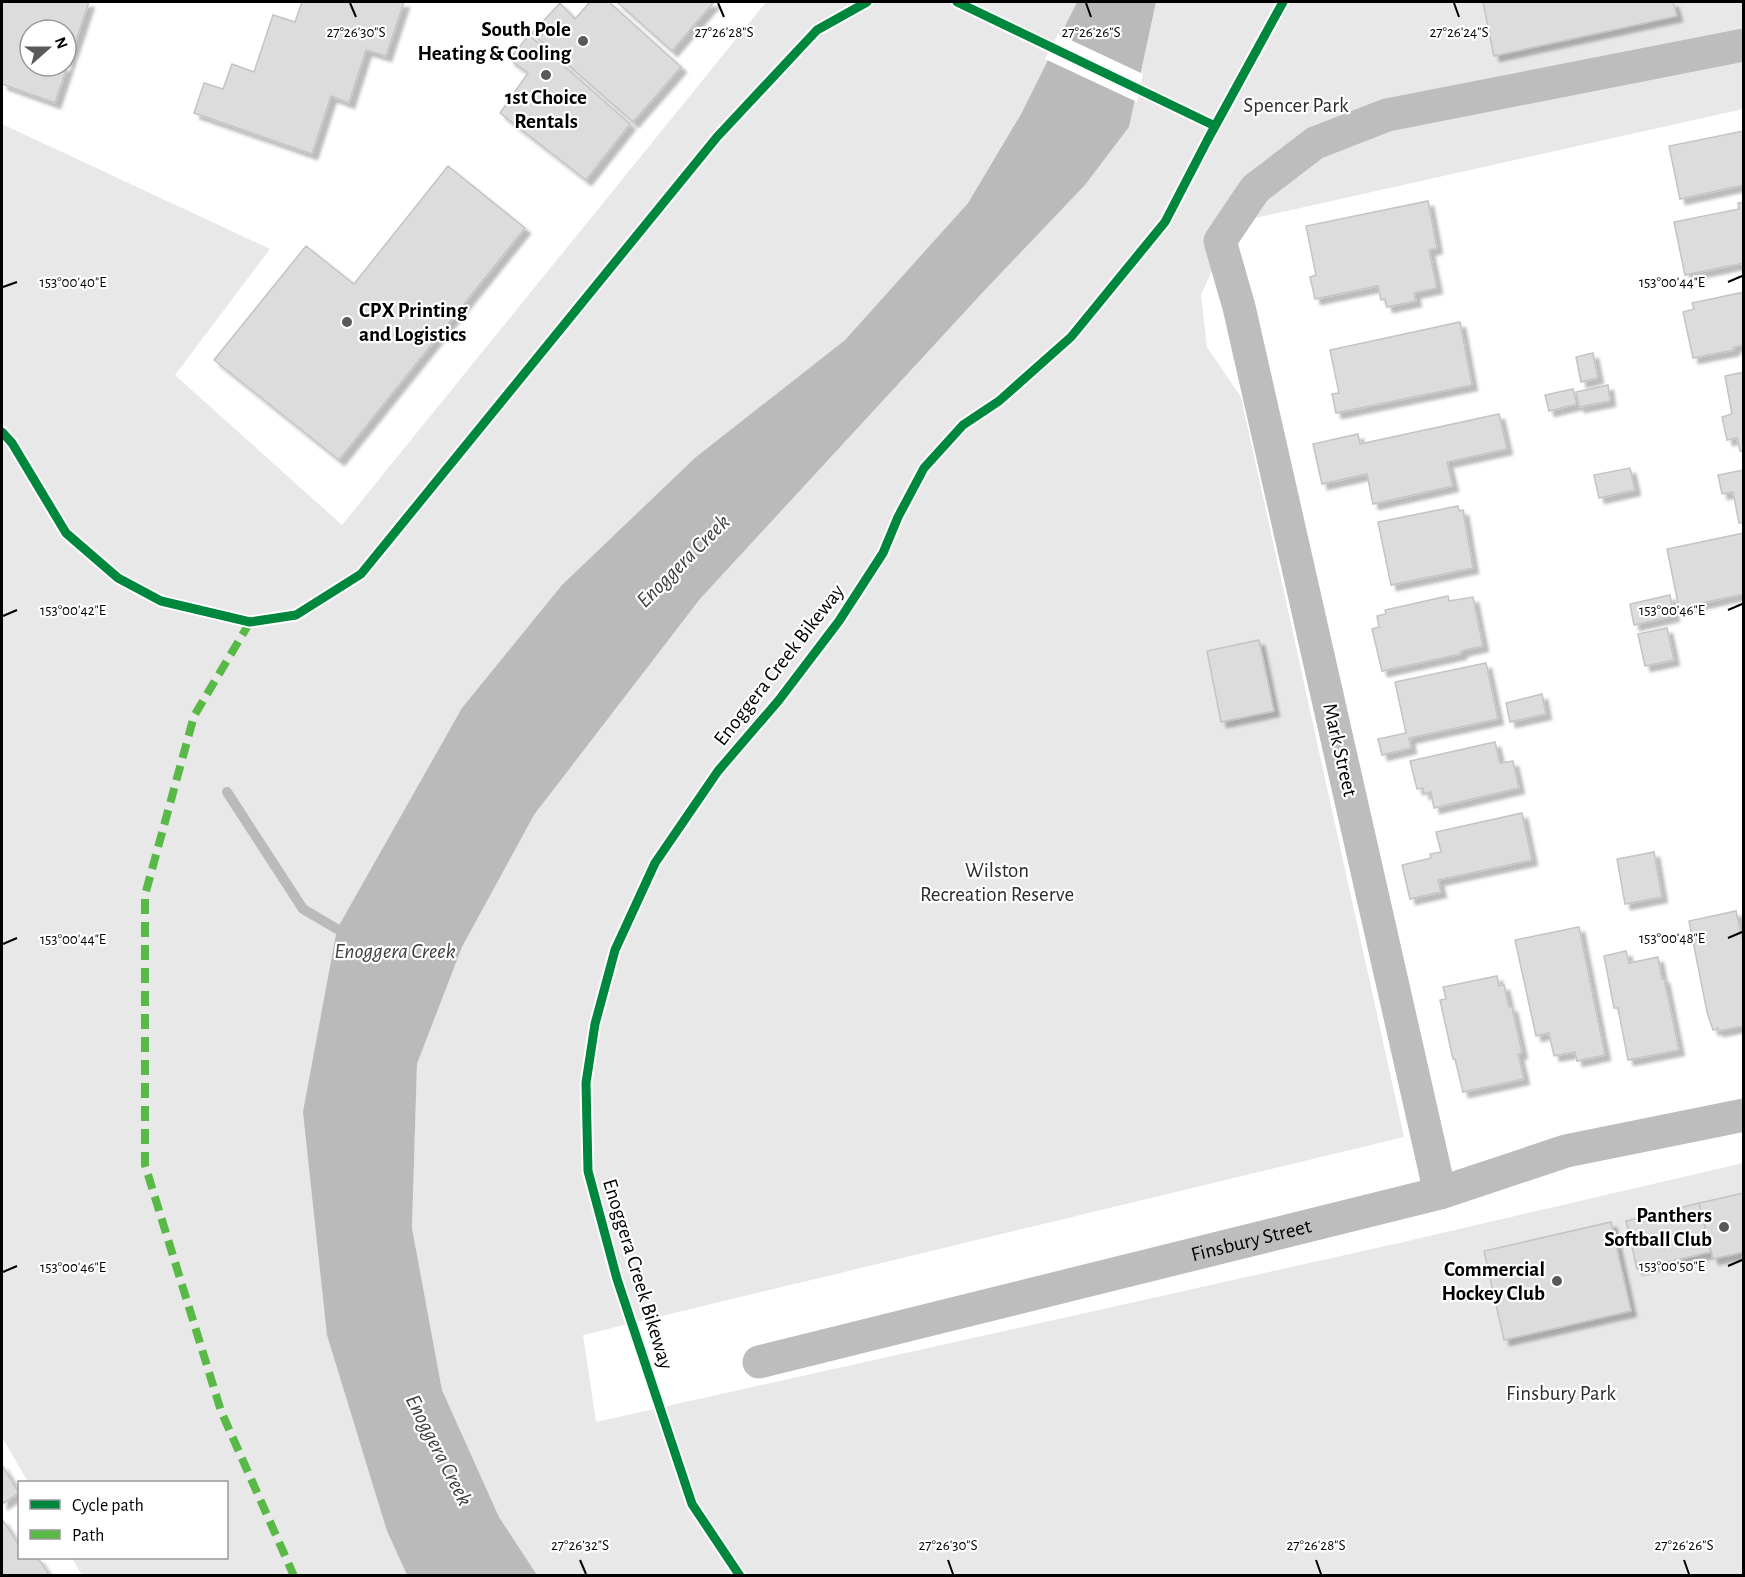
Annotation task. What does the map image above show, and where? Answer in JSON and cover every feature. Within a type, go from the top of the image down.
[{"type":"street","name":"Mark Street","points":[[1440,1193],[1239,307],[1220,241],[1255,189],[1315,143],[1388,115],[1743,45]]},
{"type":"street","name":"Finsbury Street","points":[[759,1362],[1440,1193],[1566,1151],[1743,1114]]},
{"type":"green space","points":[[766,2],[1077,2],[1021,114],[968,203],[845,340],[696,457],[337,929],[387,1531],[407,1575],[82,1575],[73,1559],[228,1559],[228,1481],[27,1481],[2,1437],[2,124],[270,249],[175,375],[342,525]]},
{"type":"green space","points":[[1156,2],[1743,2],[1743,109],[1251,219],[1219,255],[1201,295],[1207,347],[1241,397],[1404,1137],[583,1335],[596,1422],[1399,1243],[1743,1163],[1743,1575],[537,1575],[499,1517],[442,1390],[412,1228],[417,1064],[462,947],[534,815],[700,599],[1085,185],[1129,127]]},
{"type":"water","name":"Enoggera Creek","points":[[1077,2],[1156,2],[1129,127],[1085,185],[700,599],[534,815],[462,947],[417,1064],[412,1228],[442,1390],[499,1517],[537,1575],[407,1575],[387,1531],[327,1335],[303,1112],[337,929],[462,708],[562,585],[696,457],[845,340],[968,203],[1021,114]]},
{"type":"pier","points":[[1058,34],[1143,74],[1137,102],[1045,59]]},
{"type":"building","points":[[2,2],[89,2],[78,35],[78,18],[18,18],[18,78],[63,78],[55,103],[2,84]]},
{"type":"building","points":[[302,2],[404,2],[386,56],[366,50],[349,103],[331,96],[312,154],[194,113],[204,83],[223,89],[232,64],[254,72],[273,15],[295,22]]},
{"type":"building","points":[[590,2],[609,2],[681,67],[633,122],[532,33],[560,3],[575,19]]},
{"type":"building","points":[[617,2],[714,2],[672,51]]},
{"type":"building","points":[[1483,2],[1673,2],[1677,16],[1494,56]]},
{"type":"building","points":[[529,35],[630,124],[586,180],[500,113],[528,73],[509,59]]},
{"type":"building","points":[[1744,131],[1744,185],[1680,199],[1669,146]]},
{"type":"building","name":"CPX Printing and Logistics","points":[[448,166],[525,228],[339,460],[214,360],[306,246],[354,284]]},
{"type":"building","points":[[1428,201],[1437,248],[1429,250],[1437,288],[1414,293],[1416,301],[1387,307],[1385,299],[1381,300],[1378,286],[1315,299],[1310,277],[1316,275],[1306,226]]},
{"type":"building","points":[[1744,202],[1744,263],[1685,275],[1674,222],[1739,209],[1738,203]]},
{"type":"building","points":[[1744,292],[1744,345],[1733,347],[1734,350],[1693,358],[1683,312],[1694,309],[1692,303]]},
{"type":"building","points":[[1460,322],[1472,385],[1336,413],[1332,394],[1339,393],[1330,350]]},
{"type":"building","points":[[1593,353],[1598,378],[1581,382],[1576,357]]},
{"type":"building","points":[[1744,372],[1744,451],[1740,451],[1737,438],[1727,440],[1722,417],[1732,414],[1725,376]]},
{"type":"building","points":[[1608,385],[1610,401],[1579,407],[1576,392]]},
{"type":"building","points":[[1573,389],[1577,404],[1549,411],[1545,395]]},
{"type":"building","points":[[1499,414],[1507,449],[1447,462],[1453,486],[1373,504],[1367,474],[1322,484],[1313,444],[1358,434],[1360,444]]},
{"type":"building","points":[[1630,468],[1635,490],[1599,498],[1594,475]]},
{"type":"building","points":[[1744,470],[1744,522],[1739,523],[1733,492],[1722,494],[1718,475]]},
{"type":"building","points":[[1458,506],[1459,511],[1463,510],[1473,568],[1391,585],[1378,522]]},
{"type":"building","points":[[1744,533],[1744,594],[1679,608],[1667,549]]},
{"type":"building","points":[[1670,595],[1674,616],[1634,625],[1630,604]]},
{"type":"building","points":[[1448,596],[1449,601],[1473,597],[1483,646],[1461,651],[1461,654],[1382,671],[1372,629],[1379,627],[1377,616],[1386,614],[1385,610]]},
{"type":"building","points":[[1667,628],[1674,660],[1645,666],[1638,634]]},
{"type":"building","points":[[1259,640],[1274,711],[1221,722],[1207,651]]},
{"type":"building","points":[[1486,663],[1498,719],[1409,738],[1411,748],[1382,755],[1378,739],[1406,733],[1395,682]]},
{"type":"building","points":[[1542,694],[1546,714],[1510,722],[1506,703]]},
{"type":"building","points":[[1495,742],[1500,763],[1513,761],[1519,788],[1434,808],[1431,792],[1424,794],[1423,788],[1417,789],[1410,761]]},
{"type":"building","points":[[1522,813],[1532,860],[1438,880],[1441,892],[1410,899],[1402,865],[1431,858],[1430,854],[1441,852],[1436,832]]},
{"type":"building","points":[[1654,852],[1662,897],[1625,904],[1617,859]]},
{"type":"building","points":[[1736,911],[1744,947],[1744,1026],[1718,1031],[1718,1028],[1713,1030],[1707,1012],[1689,921]]},
{"type":"building","points":[[1579,927],[1605,1055],[1577,1061],[1575,1052],[1554,1056],[1549,1033],[1536,1036],[1515,940]]},
{"type":"building","points":[[1626,951],[1629,963],[1658,957],[1679,1050],[1628,1060],[1618,1008],[1614,1008],[1604,956]]},
{"type":"building","points":[[1497,976],[1499,986],[1504,985],[1509,1007],[1512,1007],[1522,1053],[1518,1054],[1524,1079],[1463,1092],[1440,1000],[1446,999],[1443,987]]},
{"type":"building","name":"Panthers Softball Club","points":[[1744,1193],[1744,1252],[1713,1259],[1699,1203]]},
{"type":"building","points":[[1699,1203],[1711,1252],[1637,1269],[1626,1221]]},
{"type":"building","name":"Commercial Hockey Club","points":[[1611,1222],[1631,1311],[1504,1340],[1484,1251]]},
{"type":"building","points":[[2,1465],[18,1494],[2,1504]]},
{"type":"building","points":[[2,1519],[18,1544],[18,1559],[39,1559],[48,1573],[44,1576],[2,1576]]},
{"type":"waterway","points":[[227,792],[303,909],[337,929],[349,932]]},
{"type":"marked path","points":[[250,622],[194,716],[145,895],[145,1165],[221,1411],[294,1576]]},
{"type":"cycle path","points":[[2,432],[12,443],[66,533],[118,578],[161,601],[250,622],[296,615],[361,574],[717,137],[817,30],[867,2]]},
{"type":"cycle path","points":[[957,2],[1215,126]]},
{"type":"cycle path","name":"Enoggera Creek Bikeway","points":[[740,1576],[692,1504],[617,1279],[588,1171],[586,1083],[595,1024],[615,950],[655,863],[718,771],[779,700],[839,621],[883,553],[898,517],[924,468],[963,425],[999,401],[1071,337],[1165,222],[1283,2]]},
{"type":"place","name":"South Pole Heating & Cooling","points":[[583,41]]},
{"type":"place","name":"1st Choice Rentals","points":[[546,75]]},
{"type":"place","name":"CPX Printing and Logistics","points":[[347,322]]},
{"type":"place","name":"Panthers Softball Club","points":[[1724,1227]]},
{"type":"place","name":"Commercial Hockey Club","points":[[1557,1281]]},
{"type":"park label","name":"Spencer Park","points":[[1296,105]]},
{"type":"park label","name":"Wilston Recreation Reserve","points":[[997,882]]},
{"type":"park label","name":"Finsbury Park","points":[[1561,1393]]}]
